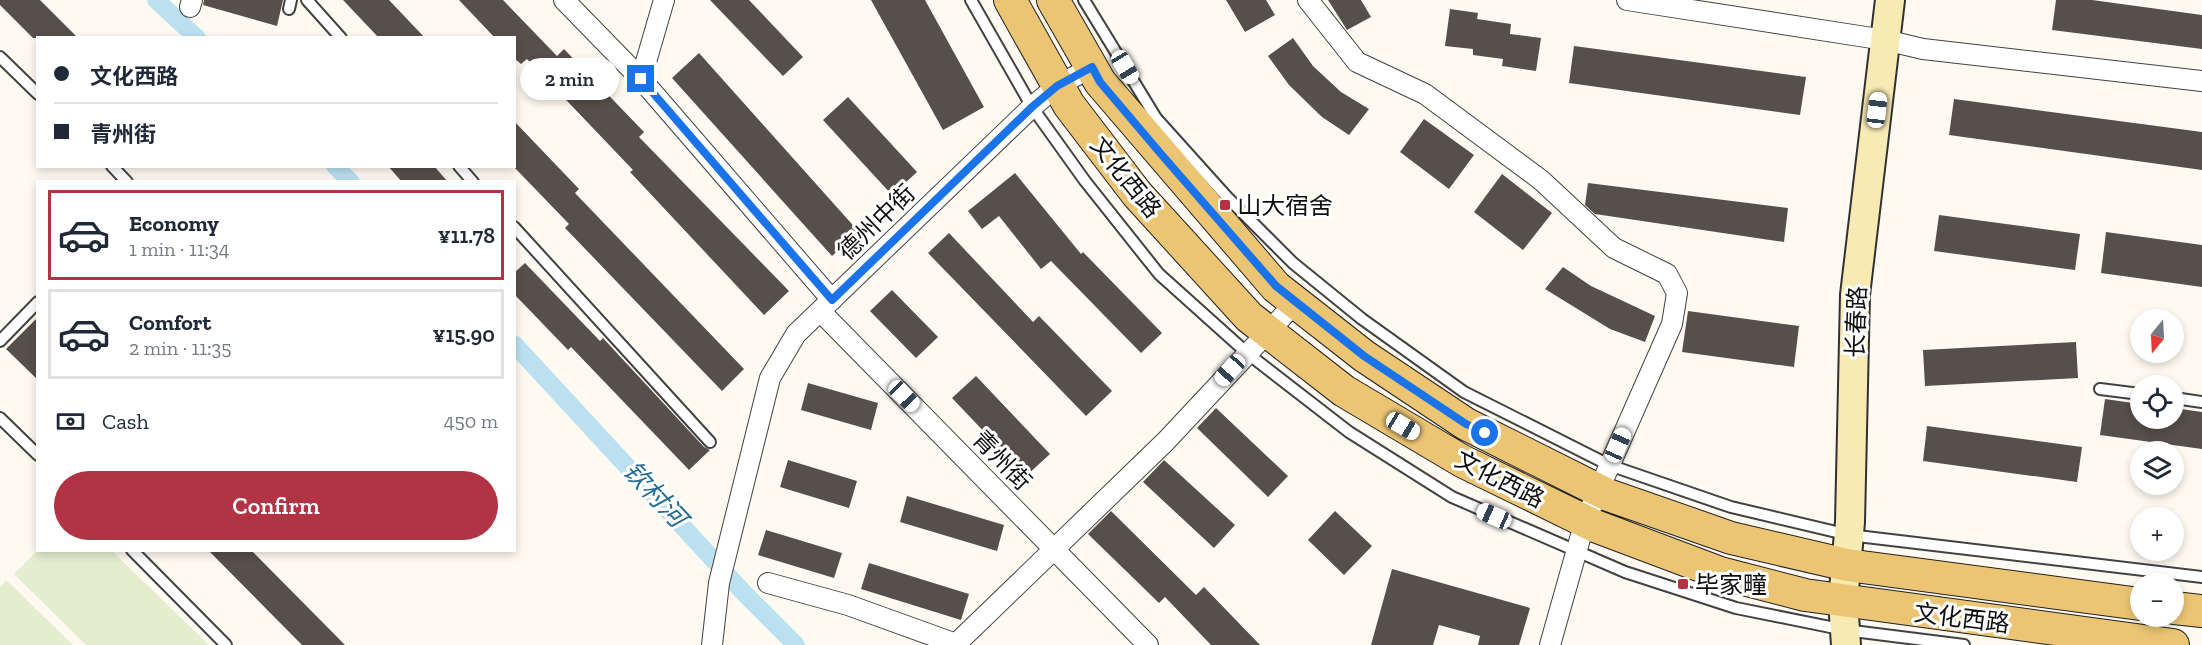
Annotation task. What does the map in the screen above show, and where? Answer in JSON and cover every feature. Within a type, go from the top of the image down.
[{"type":"main road","name":"文化西路","points":[[1010,0],[1057,86],[1137,195],[1249,317],[1258,343],[1344,391],[1452,456],[1585,521],[1720,573],[1805,596],[1845,625],[2173,645]]},
{"type":"main road","name":"文化西路","points":[[1053,0],[1100,82],[1276,286],[1364,356],[1466,424],[1604,478],[1731,538],[1848,550],[2130,602]]},
{"type":"main road","points":[[2184,609],[2202,611]]},
{"type":"street","name":"青州街","points":[[564,0],[641,79],[826,305],[1054,549],[1149,645]]},
{"type":"street","points":[[641,79],[664,0]]},
{"type":"street","points":[[1308,0],[1357,62],[1425,94],[1541,180],[1614,248],[1667,274],[1677,293],[1672,324],[1585,521],[1550,645]]},
{"type":"street","points":[[1627,0],[1885,40],[1923,49],[2202,81]]},
{"type":"street","name":"长春路","points":[[1845,625],[1855,295],[1890,0]]},
{"type":"street","name":"德州中街","points":[[713,637],[719,584],[770,378],[796,334],[1032,107],[1057,86],[1092,67]]},
{"type":"street","points":[[768,583],[848,605],[956,644],[1166,441],[1296,302]]},
{"type":"street","points":[[697,645],[713,637]]},
{"type":"lane","points":[[307,0],[339,36]]},
{"type":"lane","points":[[971,0],[1032,107],[1085,182],[1160,274],[1258,343],[1349,432],[1452,497],[1625,572],[1736,608],[1964,645]]},
{"type":"lane","points":[[1084,0],[1156,118],[1227,197],[1293,263],[1362,319],[1464,392],[1604,478]]},
{"type":"lane","points":[[0,57],[36,92]]},
{"type":"lane","points":[[114,168],[125,180]]},
{"type":"lane","points":[[461,168],[471,180]]},
{"type":"lane","points":[[516,229],[710,442]]},
{"type":"lane","points":[[0,341],[36,304]]},
{"type":"lane","points":[[2100,389],[2130,393]]},
{"type":"lane","points":[[2184,399],[2202,402]]},
{"type":"lane","points":[[0,418],[36,453]]},
{"type":"lane","points":[[1848,550],[2202,577]]},
{"type":"lane","points":[[134,552],[226,645]]},
{"type":"green space","points":[[36,552],[113,552],[209,645],[86,645],[14,574]]},
{"type":"green space","points":[[6,580],[73,645],[0,645],[0,587]]},
{"type":"building","points":[[0,0],[40,0],[76,36],[36,36],[33,38],[0,5]]},
{"type":"building","points":[[204,0],[283,0],[277,26],[203,5]]},
{"type":"building","points":[[343,0],[389,0],[423,36],[377,36]]},
{"type":"building","points":[[459,0],[503,0],[557,56],[564,49],[644,132],[639,137],[789,291],[764,315],[630,172],[633,170],[527,59],[521,64],[516,60],[516,36],[493,36]]},
{"type":"building","points":[[710,0],[749,0],[803,57],[783,76]]},
{"type":"building","points":[[871,0],[925,0],[984,107],[943,130]]},
{"type":"building","points":[[1226,0],[1266,0],[1275,15],[1245,32]]},
{"type":"building","points":[[1328,0],[1361,0],[1371,17],[1347,30]]},
{"type":"building","points":[[2056,0],[2092,0],[2202,15],[2202,49],[2052,30]]},
{"type":"building","points":[[1450,9],[1478,13],[1477,19],[1511,24],[1510,34],[1541,38],[1536,71],[1502,66],[1503,59],[1473,55],[1473,49],[1445,46]]},
{"type":"building","points":[[1293,38],[1313,66],[1341,92],[1369,109],[1349,135],[1322,117],[1289,85],[1268,56]]},
{"type":"building","points":[[1574,46],[1806,77],[1800,115],[1569,83]]},
{"type":"building","points":[[699,53],[859,232],[832,256],[672,78]]},
{"type":"building","points":[[848,97],[917,172],[892,195],[823,120]]},
{"type":"building","points":[[1954,99],[2202,132],[2202,170],[1949,135]]},
{"type":"building","points":[[1424,119],[1474,155],[1449,189],[1400,152]]},
{"type":"building","points":[[516,123],[579,189],[575,193],[744,369],[722,391],[565,228],[569,224],[515,168]]},
{"type":"building","points":[[390,168],[436,168],[446,180],[400,180]]},
{"type":"building","points":[[1015,173],[1081,254],[1083,252],[1162,333],[1141,353],[1051,261],[1041,269],[999,216],[982,229],[968,211]]},
{"type":"building","points":[[1502,174],[1552,213],[1523,250],[1474,212]]},
{"type":"building","points":[[1588,183],[1788,208],[1784,242],[1595,214],[1585,205]]},
{"type":"building","points":[[1939,215],[2080,234],[2075,270],[1934,251]]},
{"type":"building","points":[[2106,232],[2202,245],[2202,287],[2101,273]]},
{"type":"building","points":[[949,233],[1033,322],[1039,316],[1112,391],[1086,416],[928,253]]},
{"type":"building","points":[[525,263],[600,341],[603,338],[704,447],[710,450],[689,470],[571,347],[568,350],[516,296],[516,271]]},
{"type":"building","points":[[1563,267],[1591,286],[1655,316],[1645,342],[1610,329],[1545,289]]},
{"type":"building","points":[[892,290],[938,337],[916,358],[870,311]]},
{"type":"building","points":[[1688,311],[1799,326],[1794,367],[1682,352]]},
{"type":"building","points":[[36,319],[36,378],[6,349]]},
{"type":"building","points":[[2076,342],[2078,378],[1925,386],[1923,350]]},
{"type":"building","points":[[976,376],[1050,454],[1026,476],[952,398]]},
{"type":"building","points":[[808,383],[878,403],[871,430],[801,410]]},
{"type":"building","points":[[2105,399],[2130,403],[2130,429],[2184,429],[2184,409],[2202,412],[2202,449],[2184,447],[2184,441],[2144,441],[2100,435]]},
{"type":"building","points":[[1216,408],[1288,476],[1268,497],[1197,428]]},
{"type":"building","points":[[1927,426],[2082,447],[2077,482],[1923,461]]},
{"type":"building","points":[[788,460],[857,481],[849,508],[780,487]]},
{"type":"building","points":[[1164,460],[1235,525],[1214,548],[1143,482]]},
{"type":"building","points":[[907,496],[1004,525],[997,551],[900,522]]},
{"type":"building","points":[[1111,511],[1196,595],[1204,587],[1260,645],[1211,645],[1165,597],[1159,603],[1088,534]]},
{"type":"building","points":[[1335,511],[1372,546],[1344,575],[1308,540]]},
{"type":"building","points":[[766,530],[842,553],[834,578],[758,555]]},
{"type":"building","points":[[210,552],[253,552],[345,645],[302,645]]},
{"type":"building","points":[[869,563],[969,594],[961,620],[861,589]]},
{"type":"building","points":[[1392,569],[1530,608],[1519,645],[1478,645],[1480,636],[1439,625],[1433,645],[1371,645]]},
{"type":"waterway","name":"钦村河","points":[[156,0],[195,36]]},
{"type":"waterway","name":"钦村河","points":[[337,168],[349,180]]},
{"type":"waterway","name":"钦村河","points":[[516,346],[744,593],[796,645]]},
{"type":"place","name":"山大宿舍","points":[[1225,205]]},
{"type":"place","name":"毕家疃","points":[[1683,584]]},
{"type":"route","points":[[641,79],[832,300],[1032,107],[1057,86],[1092,67],[1100,82],[1276,286],[1364,356],[1466,424],[1485,433]]}]
